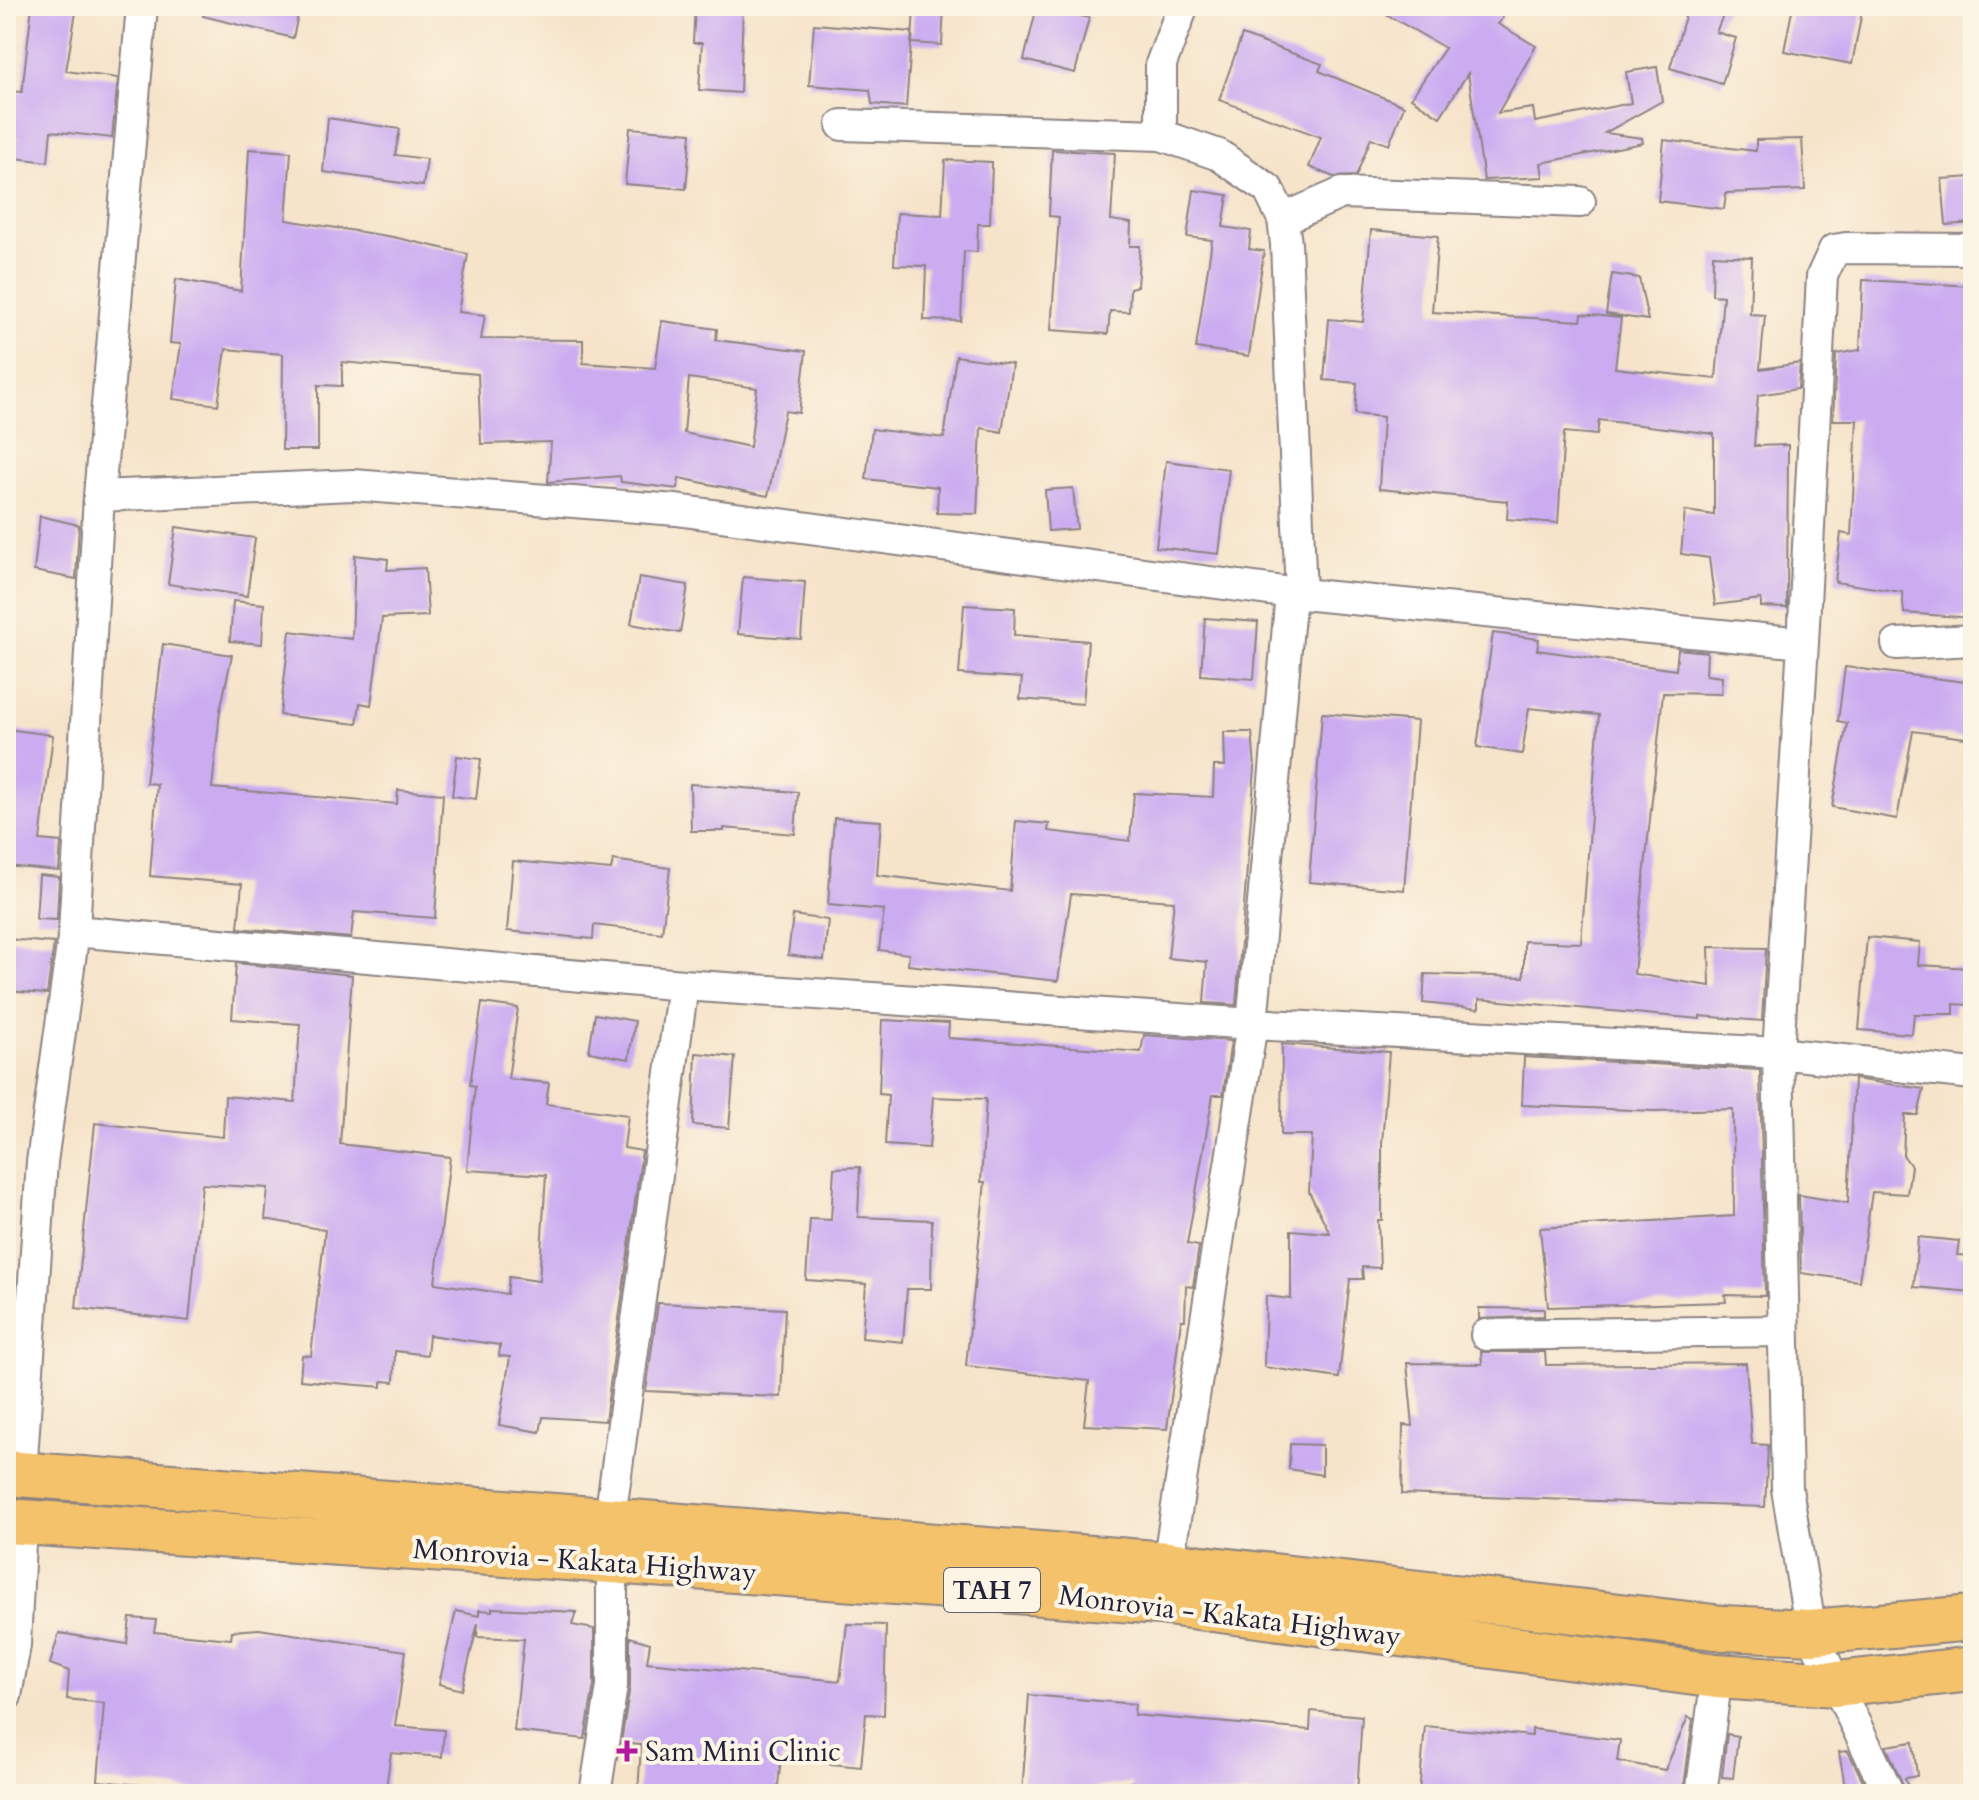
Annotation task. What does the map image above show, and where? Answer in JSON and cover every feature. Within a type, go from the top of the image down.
[{"type":"highway","name":"Monrovia - Kakata Highway","points":[[14,1473],[1160,1602],[1717,1676],[1836,1684],[1973,1669]]},
{"type":"highway","name":"Monrovia - Kakata Highway","points":[[13,1522],[611,1540],[1168,1564],[1723,1628],[1811,1632],[1973,1618]]},
{"type":"street","points":[[14,1473],[42,1162],[74,931],[99,496],[142,6]]},
{"type":"street","points":[[1161,135],[1161,64],[1183,6]]},
{"type":"street","points":[[842,125],[1161,135],[1219,155],[1268,189],[1283,219],[1296,594],[1252,1024],[1168,1564]]},
{"type":"street","points":[[1283,219],[1342,193],[1580,202]]},
{"type":"street","points":[[1889,1794],[1811,1632],[1787,1489],[1778,1053],[1822,276],[1826,261],[1834,250],[1973,249]]},
{"type":"street","points":[[99,496],[353,485],[661,509],[1296,594],[1803,643]]},
{"type":"street","points":[[1897,644],[1973,640]]},
{"type":"street","points":[[74,931],[683,985],[1252,1024],[1778,1053],[1973,1074]]},
{"type":"street","points":[[595,1794],[612,1686],[611,1540],[683,985]]},
{"type":"street","points":[[1486,1335],[1783,1331]]},
{"type":"street","points":[[6,1696],[15,1645],[13,1522]]},
{"type":"street","points":[[1701,1794],[1717,1676]]},
{"type":"building","points":[[32,6],[77,6],[66,71],[118,78],[112,138],[51,131],[48,162],[15,158],[18,135],[6,134],[6,91],[22,92]]},
{"type":"building","points":[[205,6],[300,6],[293,38],[203,16]]},
{"type":"building","points":[[695,6],[743,6],[740,93],[699,90],[702,43],[693,43]]},
{"type":"building","points":[[914,6],[944,6],[942,45],[912,43]]},
{"type":"building","points":[[1037,6],[1089,18],[1075,73],[1024,60]]},
{"type":"building","points":[[1372,6],[1484,6],[1503,17],[1498,24],[1536,46],[1498,113],[1533,108],[1535,122],[1631,103],[1626,72],[1657,67],[1662,101],[1605,133],[1642,138],[1643,143],[1541,163],[1543,177],[1484,180],[1468,73],[1440,117],[1411,98],[1445,48]]},
{"type":"building","points":[[1688,6],[1727,6],[1716,32],[1736,38],[1722,84],[1670,68]]},
{"type":"building","points":[[1793,6],[1863,6],[1852,64],[1784,51]]},
{"type":"building","points":[[814,24],[912,32],[906,107],[872,104],[870,90],[809,85]]},
{"type":"building","points":[[1242,35],[1322,64],[1319,71],[1404,106],[1389,145],[1371,138],[1356,176],[1334,177],[1309,167],[1321,137],[1219,100]]},
{"type":"building","points":[[328,118],[400,129],[395,155],[427,159],[423,186],[323,172]]},
{"type":"building","points":[[630,128],[691,133],[686,189],[625,184]]},
{"type":"building","points":[[1802,139],[1805,190],[1726,193],[1724,209],[1658,201],[1664,140],[1756,151],[1756,140]]},
{"type":"building","points":[[249,149],[291,152],[286,220],[393,237],[468,254],[458,312],[485,315],[481,339],[583,340],[583,363],[655,368],[662,321],[717,329],[716,340],[806,351],[799,413],[785,411],[768,496],[679,478],[678,489],[621,482],[620,476],[548,482],[551,442],[481,444],[478,374],[342,362],[342,386],[318,385],[318,450],[282,450],[283,354],[226,349],[218,405],[173,399],[181,344],[170,343],[176,279],[241,291]],"holes":[[[689,378],[757,388],[750,447],[684,433]]]},
{"type":"building","points":[[1052,150],[1115,153],[1111,220],[1131,223],[1130,246],[1140,246],[1137,286],[1130,288],[1129,312],[1110,311],[1108,334],[1051,330],[1059,217],[1049,216]]},
{"type":"building","points":[[945,160],[992,162],[990,224],[978,224],[977,252],[964,251],[961,321],[924,320],[926,266],[894,265],[897,213],[942,215]]},
{"type":"building","points":[[1973,177],[1973,223],[1946,225],[1942,179]]},
{"type":"building","points":[[1194,190],[1228,195],[1223,227],[1251,231],[1249,249],[1264,251],[1249,356],[1196,348],[1212,240],[1187,237]]},
{"type":"building","points":[[1371,230],[1438,236],[1432,312],[1581,321],[1582,314],[1621,318],[1615,368],[1716,379],[1723,296],[1712,295],[1713,255],[1752,257],[1750,314],[1765,315],[1760,369],[1800,363],[1798,389],[1758,395],[1754,446],[1788,445],[1787,608],[1761,607],[1761,599],[1715,605],[1709,558],[1681,554],[1685,511],[1714,515],[1714,434],[1599,420],[1597,435],[1564,432],[1558,523],[1507,519],[1508,501],[1379,489],[1383,417],[1355,414],[1357,383],[1324,380],[1329,319],[1363,322]]},
{"type":"building","points":[[1612,274],[1639,278],[1648,320],[1606,314]]},
{"type":"building","points":[[1863,280],[1973,286],[1973,618],[1904,613],[1902,592],[1835,582],[1841,533],[1851,535],[1857,420],[1833,420],[1836,354],[1860,350]]},
{"type":"building","points":[[956,356],[1012,364],[1002,432],[981,428],[977,514],[937,513],[938,487],[866,479],[872,429],[944,438]]},
{"type":"building","points":[[1166,461],[1229,469],[1219,554],[1156,547]]},
{"type":"building","points":[[1073,488],[1077,529],[1048,531],[1045,490]]},
{"type":"building","points":[[40,516],[79,525],[76,579],[34,571]]},
{"type":"building","points":[[176,527],[255,538],[247,596],[168,584]]},
{"type":"building","points":[[355,555],[388,559],[387,570],[425,568],[428,616],[382,618],[371,705],[360,703],[357,724],[280,715],[290,631],[352,639]]},
{"type":"building","points":[[639,577],[688,585],[680,633],[631,624]]},
{"type":"building","points":[[743,577],[805,582],[801,639],[738,634]]},
{"type":"building","points":[[233,601],[264,604],[262,644],[230,641]]},
{"type":"building","points":[[964,605],[1015,608],[1014,635],[1088,641],[1083,704],[1020,699],[1022,678],[959,674]]},
{"type":"building","points":[[1205,618],[1258,622],[1254,679],[1201,675]]},
{"type":"building","points":[[1493,633],[1539,639],[1537,650],[1676,670],[1678,649],[1707,652],[1706,675],[1722,677],[1721,694],[1663,693],[1634,974],[1710,986],[1709,947],[1766,948],[1762,1021],[1700,1016],[1700,1019],[1479,999],[1479,1009],[1423,1003],[1425,974],[1524,977],[1524,941],[1581,943],[1599,715],[1529,708],[1522,754],[1477,747]]},
{"type":"building","points":[[163,644],[232,655],[220,711],[212,788],[397,804],[398,790],[443,794],[435,918],[354,912],[351,938],[238,928],[242,884],[150,876],[157,784],[146,783]]},
{"type":"building","points":[[1845,667],[1973,683],[1973,739],[1913,731],[1897,819],[1832,807],[1847,723],[1838,721]]},
{"type":"building","points":[[1322,713],[1417,721],[1404,890],[1309,882]]},
{"type":"building","points":[[6,729],[53,735],[40,840],[61,842],[59,871],[6,866]]},
{"type":"building","points":[[1224,732],[1252,732],[1255,768],[1236,1005],[1204,1003],[1207,962],[1168,958],[1174,901],[1071,894],[1058,981],[908,965],[909,954],[879,950],[884,910],[828,905],[834,818],[881,821],[877,875],[1010,891],[1016,821],[1049,824],[1048,831],[1130,841],[1134,793],[1213,797],[1214,766],[1225,766]]},
{"type":"building","points":[[457,756],[481,759],[476,799],[452,796]]},
{"type":"building","points":[[690,784],[798,792],[795,834],[724,828],[724,831],[691,831]]},
{"type":"building","points":[[613,860],[670,868],[662,933],[594,925],[593,939],[507,931],[513,861],[611,870]]},
{"type":"building","points":[[39,875],[59,877],[57,920],[36,919]]},
{"type":"building","points":[[793,915],[828,920],[824,960],[788,955]]},
{"type":"building","points":[[1867,937],[1920,942],[1918,965],[1971,968],[1969,1005],[1954,1004],[1954,1014],[1914,1014],[1912,1034],[1859,1030]]},
{"type":"building","points":[[6,939],[54,943],[47,994],[6,991]]},
{"type":"building","points":[[236,963],[352,975],[340,1144],[450,1157],[435,1283],[507,1294],[509,1277],[539,1281],[546,1175],[467,1170],[475,1086],[470,1085],[482,1003],[518,1008],[508,1079],[549,1083],[546,1104],[628,1115],[624,1148],[642,1151],[605,1421],[543,1417],[540,1432],[499,1425],[510,1357],[499,1356],[500,1345],[429,1335],[427,1355],[395,1351],[394,1382],[382,1381],[382,1387],[300,1380],[302,1355],[311,1356],[325,1230],[265,1219],[268,1188],[202,1184],[189,1321],[76,1308],[95,1123],[223,1137],[225,1096],[295,1102],[300,1024],[232,1019]]},
{"type":"building","points":[[595,1014],[635,1021],[629,1059],[589,1052]]},
{"type":"building","points":[[882,1020],[949,1023],[948,1038],[1141,1052],[1144,1035],[1231,1041],[1223,1095],[1213,1095],[1187,1244],[1199,1246],[1193,1287],[1186,1286],[1185,1320],[1181,1320],[1167,1429],[1084,1425],[1089,1381],[966,1366],[985,1182],[981,1182],[986,1099],[933,1097],[929,1148],[885,1145],[888,1095],[879,1094]]},
{"type":"building","points":[[1282,1044],[1389,1052],[1382,1143],[1382,1220],[1378,1220],[1380,1268],[1362,1267],[1363,1279],[1350,1279],[1339,1378],[1264,1367],[1266,1296],[1291,1299],[1291,1230],[1330,1233],[1309,1192],[1312,1135],[1281,1135]]},
{"type":"building","points":[[696,1053],[735,1057],[729,1128],[693,1125]]},
{"type":"building","points":[[1524,1057],[1760,1070],[1765,1296],[1725,1295],[1726,1302],[1548,1307],[1540,1228],[1734,1216],[1733,1109],[1654,1111],[1522,1105]]},
{"type":"building","points":[[1854,1079],[1924,1089],[1918,1115],[1905,1115],[1903,1155],[1911,1166],[1907,1194],[1872,1192],[1859,1281],[1801,1273],[1799,1195],[1848,1203]]},
{"type":"building","points":[[860,1167],[858,1217],[932,1220],[931,1289],[907,1289],[903,1342],[862,1338],[866,1284],[806,1280],[810,1219],[831,1220],[834,1168]]},
{"type":"building","points":[[1918,1237],[1959,1241],[1957,1255],[1973,1256],[1973,1292],[1914,1287]]},
{"type":"building","points":[[658,1303],[785,1309],[781,1397],[646,1391]]},
{"type":"building","points":[[1479,1308],[1544,1309],[1544,1316],[1479,1319]]},
{"type":"building","points":[[1481,1352],[1545,1352],[1546,1365],[1746,1363],[1752,1444],[1768,1445],[1765,1507],[1402,1494],[1403,1425],[1413,1426],[1407,1363],[1482,1364]]},
{"type":"building","points":[[1290,1444],[1322,1445],[1322,1475],[1289,1469]]},
{"type":"building","points":[[492,1608],[576,1612],[572,1625],[594,1629],[594,1685],[585,1739],[514,1731],[524,1639],[477,1637],[478,1623],[462,1690],[439,1684],[456,1611],[479,1616],[479,1610],[492,1611]]},
{"type":"building","points":[[130,1618],[156,1620],[154,1632],[231,1639],[232,1631],[259,1629],[406,1651],[395,1726],[444,1730],[442,1757],[391,1753],[385,1794],[240,1794],[98,1781],[104,1703],[67,1699],[69,1671],[50,1664],[59,1633],[127,1644]]},
{"type":"building","name":"Sam Mini Clinic","points":[[847,1624],[886,1625],[884,1715],[866,1714],[861,1767],[781,1759],[777,1794],[638,1794],[641,1745],[621,1743],[630,1686],[630,1637],[650,1643],[647,1662],[840,1681]]},
{"type":"building","points":[[1029,1695],[1135,1704],[1134,1715],[1310,1730],[1311,1711],[1362,1716],[1357,1794],[1131,1794],[1132,1782],[1061,1794],[1022,1794]]},
{"type":"building","points":[[1688,1717],[1693,1719],[1683,1794],[1419,1794],[1425,1726],[1532,1736],[1532,1729],[1620,1740],[1617,1761],[1665,1770]]},
{"type":"building","points":[[1727,1734],[1738,1736],[1733,1778],[1722,1777]]},
{"type":"building","points":[[1913,1742],[1917,1776],[1905,1778],[1911,1794],[1907,1794],[1886,1746]]},
{"type":"building","points":[[1848,1751],[1865,1785],[1845,1786],[1839,1752]]},
{"type":"place","name":"Sam Mini Clinic","points":[[627,1751]]}]
